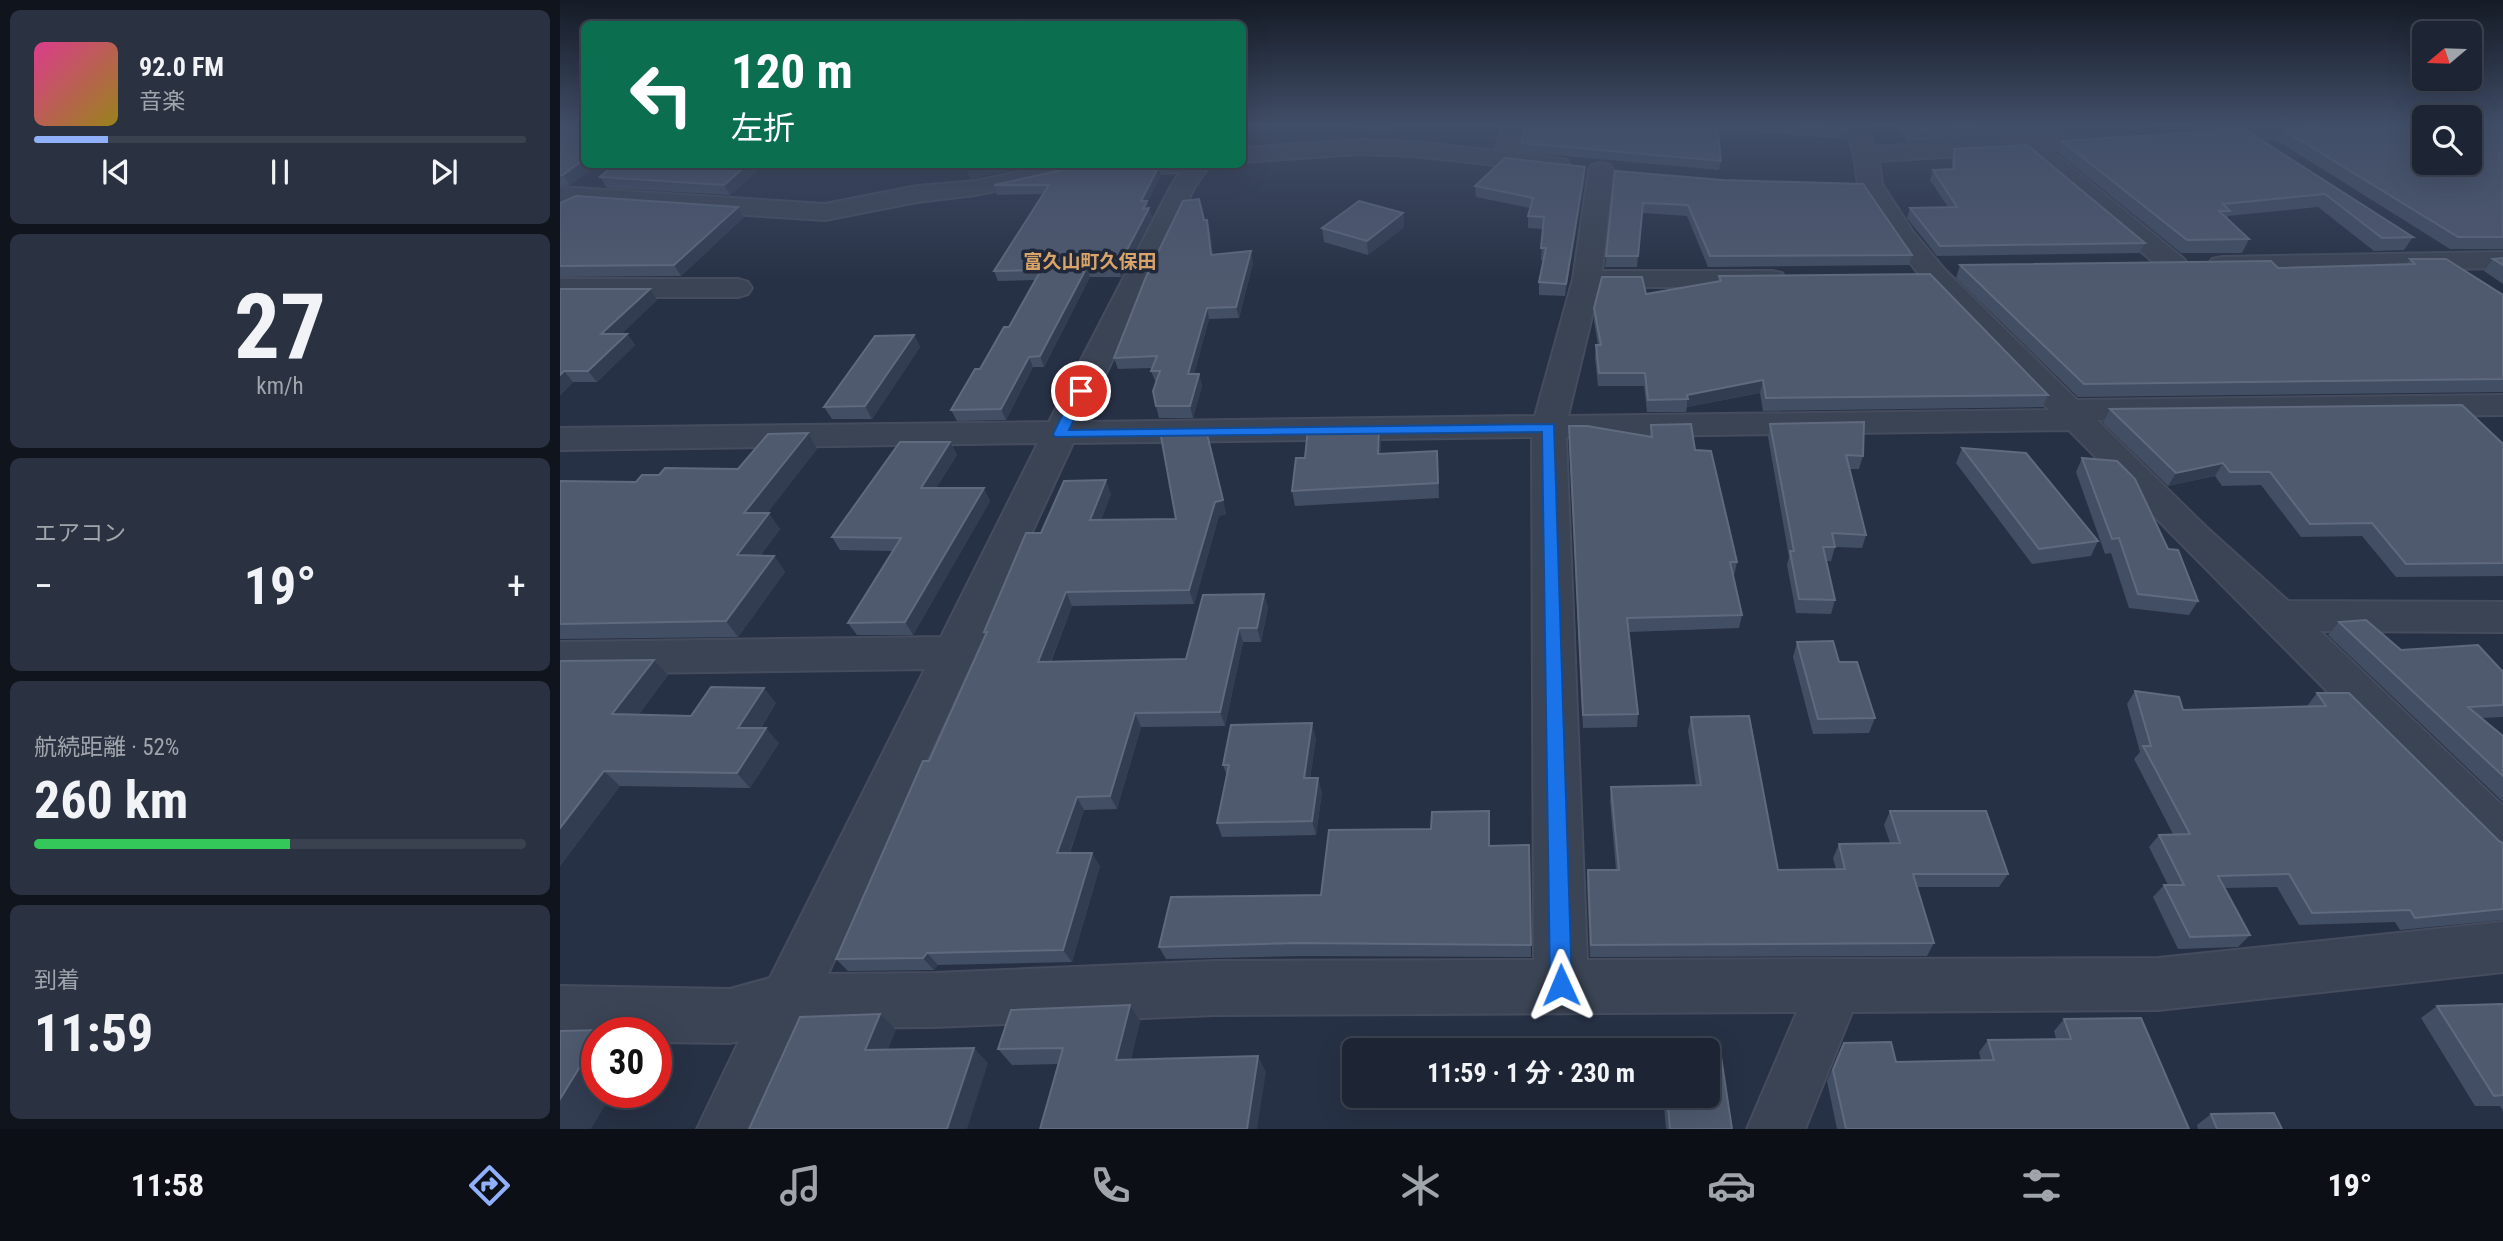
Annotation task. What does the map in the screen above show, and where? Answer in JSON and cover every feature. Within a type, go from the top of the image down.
[{"type":"street","points":[[565,200],[599,178]]},
{"type":"street","points":[[565,200],[825,212],[905,196],[975,188],[1026,178]]},
{"type":"street","points":[[726,1129],[1060,434],[1189,178]]},
{"type":"street","points":[[1561,985],[1549,427],[1613,178]]},
{"type":"street","points":[[1868,178],[1903,236],[1932,271],[2193,536],[2279,615],[2503,837]]},
{"type":"street","points":[[2069,178],[2174,265]]},
{"type":"street","points":[[2410,240],[2480,285]]},
{"type":"street","points":[[2133,265],[2503,260]]},
{"type":"street","points":[[1587,279],[1800,279]]},
{"type":"street","points":[[560,288],[738,288]]},
{"type":"street","points":[[560,439],[1549,427],[2503,405]]},
{"type":"street","points":[[2279,615],[2503,617]]},
{"type":"street","points":[[560,658],[957,653]]},
{"type":"street","points":[[560,1013],[730,1016],[788,1001],[934,1000],[1215,988],[2158,984],[2503,947]]},
{"type":"street","points":[[1776,1129],[1836,984]]},
{"type":"building","points":[[611,178],[732,178],[724,185]]},
{"type":"building","points":[[1027,178],[1153,178],[1141,201],[1147,201],[1143,209],[1149,208],[1118,267],[1087,267],[1040,356],[1029,357],[1001,409],[951,410],[975,369],[980,369],[1004,327],[1009,327],[1041,270],[994,271],[1049,185],[994,185]]},
{"type":"building","points":[[1484,178],[1583,178],[1566,284],[1539,282],[1546,248],[1541,248],[1544,217],[1528,216],[1533,198],[1475,186]]},
{"type":"building","points":[[1614,178],[1863,184],[1912,255],[1710,256],[1688,205],[1643,203],[1638,256],[1606,256]]},
{"type":"building","points":[[1938,178],[2066,178],[2145,243],[1940,246],[1910,208],[1957,207]]},
{"type":"building","points":[[2108,178],[2320,178],[2413,237],[2382,238],[2325,194],[2223,204],[2230,211],[2219,211],[2249,239],[2187,240]]},
{"type":"building","points":[[2361,178],[2503,178],[2503,237],[2458,237]]},
{"type":"building","points":[[576,196],[738,207],[674,265],[560,266],[560,203]]},
{"type":"building","points":[[1199,199],[1204,220],[1207,220],[1211,255],[1251,251],[1236,307],[1207,308],[1188,374],[1199,374],[1190,406],[1156,406],[1153,391],[1160,371],[1151,371],[1157,356],[1114,358],[1146,277],[1183,201]]},
{"type":"building","points":[[1359,201],[1403,213],[1367,241],[1322,228]]},
{"type":"building","points":[[2503,258],[2503,265],[2493,259]]},
{"type":"building","points":[[2410,259],[2446,259],[2503,295],[2503,379],[2084,384],[1960,265],[2271,261],[2278,268],[2415,264]]},
{"type":"building","points":[[1930,274],[2048,395],[1766,398],[1763,380],[1687,395],[1688,399],[1648,400],[1645,373],[1599,373],[1596,345],[1601,345],[1594,308],[1602,277],[1642,277],[1646,294],[1721,281],[1719,276]]},
{"type":"building","points":[[560,289],[650,289],[601,334],[627,334],[588,371],[564,371],[560,375]]},
{"type":"building","points":[[914,335],[865,406],[824,407],[875,336]]},
{"type":"building","points":[[2462,405],[2503,444],[2503,563],[2406,564],[2372,523],[2310,524],[2270,472],[2230,472],[2223,463],[2176,473],[2110,409]]},
{"type":"building","points":[[1864,422],[1863,456],[1846,455],[1866,535],[1832,533],[1835,547],[1823,547],[1835,600],[1799,599],[1790,551],[1794,551],[1770,424]]},
{"type":"building","points":[[1691,424],[1695,450],[1711,451],[1737,562],[1730,562],[1742,615],[1627,618],[1638,714],[1583,715],[1569,426],[1587,426],[1652,437],[1651,425]]},
{"type":"building","points":[[1379,427],[1378,454],[1437,451],[1438,483],[1292,491],[1296,458],[1305,458],[1308,428]]},
{"type":"building","points":[[1206,430],[1223,500],[1215,502],[1189,590],[1066,592],[1038,662],[1186,659],[1203,595],[1264,594],[1257,628],[1239,628],[1220,712],[1135,713],[1110,796],[1077,797],[1057,853],[1092,853],[1063,950],[927,953],[923,958],[836,959],[923,761],[929,761],[987,632],[984,632],[1026,533],[1041,533],[1064,481],[1106,480],[1090,520],[1176,519],[1160,431]]},
{"type":"building","points":[[808,433],[744,513],[769,513],[737,555],[774,556],[726,621],[560,624],[560,481],[636,482],[642,475],[659,475],[665,468],[738,469],[768,434]]},
{"type":"building","points":[[900,442],[950,442],[921,488],[984,488],[905,622],[848,623],[901,538],[832,537]]},
{"type":"building","points":[[1962,448],[2026,453],[2098,541],[2039,549]]},
{"type":"building","points":[[2082,458],[2117,461],[2135,479],[2168,549],[2178,550],[2198,601],[2138,594],[2119,538],[2112,539]]},
{"type":"building","points":[[2366,620],[2401,650],[2478,645],[2503,672],[2503,705],[2468,707],[2503,736],[2503,776],[2339,622]]},
{"type":"building","points":[[1833,641],[1839,662],[1857,662],[1875,718],[1818,719],[1797,642]]},
{"type":"building","points":[[654,660],[612,714],[691,716],[711,687],[764,688],[738,728],[766,728],[737,773],[604,771],[560,828],[560,661]]},
{"type":"building","points":[[2135,691],[2179,697],[2183,710],[2326,706],[2317,693],[2349,693],[2503,843],[2503,909],[2415,918],[2410,910],[2312,913],[2289,874],[2218,876],[2250,935],[2190,937],[2164,885],[2184,885],[2159,835],[2190,834],[2143,746],[2151,746]]},
{"type":"building","points":[[1749,716],[1778,870],[1845,869],[1839,844],[1900,843],[1890,811],[1986,811],[2008,874],[1913,874],[1934,943],[1591,945],[1588,870],[1619,870],[1611,787],[1701,785],[1691,717]]},
{"type":"building","points":[[1312,723],[1304,778],[1318,778],[1312,821],[1217,823],[1229,765],[1223,765],[1231,725]]},
{"type":"building","points":[[1489,811],[1489,846],[1529,845],[1531,945],[1297,943],[1159,947],[1171,897],[1321,895],[1329,830],[1431,829],[1432,812]]},
{"type":"building","points":[[2503,1004],[2503,1095],[2494,1096],[2437,1006]]},
{"type":"building","points":[[1130,1005],[1116,1060],[1258,1056],[1247,1129],[1040,1129],[1063,1048],[998,1049],[1011,1010]]},
{"type":"building","points":[[880,1014],[865,1050],[974,1048],[947,1129],[749,1129],[800,1017]]},
{"type":"building","points":[[2141,1018],[2189,1129],[1846,1129],[1833,1070],[1844,1043],[1891,1042],[1896,1062],[1994,1060],[1988,1040],[2071,1039],[2064,1019]]},
{"type":"building","points":[[581,1030],[581,1065],[560,1099],[560,1031]]},
{"type":"building","points":[[1720,1050],[1732,1129],[1670,1129],[1668,1108],[1720,1108]]},
{"type":"building","points":[[2274,1113],[2282,1129],[2217,1129],[2211,1114]]},
{"type":"district","name":"富久山町久保田","points":[[1090,261]]},
{"type":"route","points":[[1081,391],[1060,434],[1549,427],[1561,985]]}]
